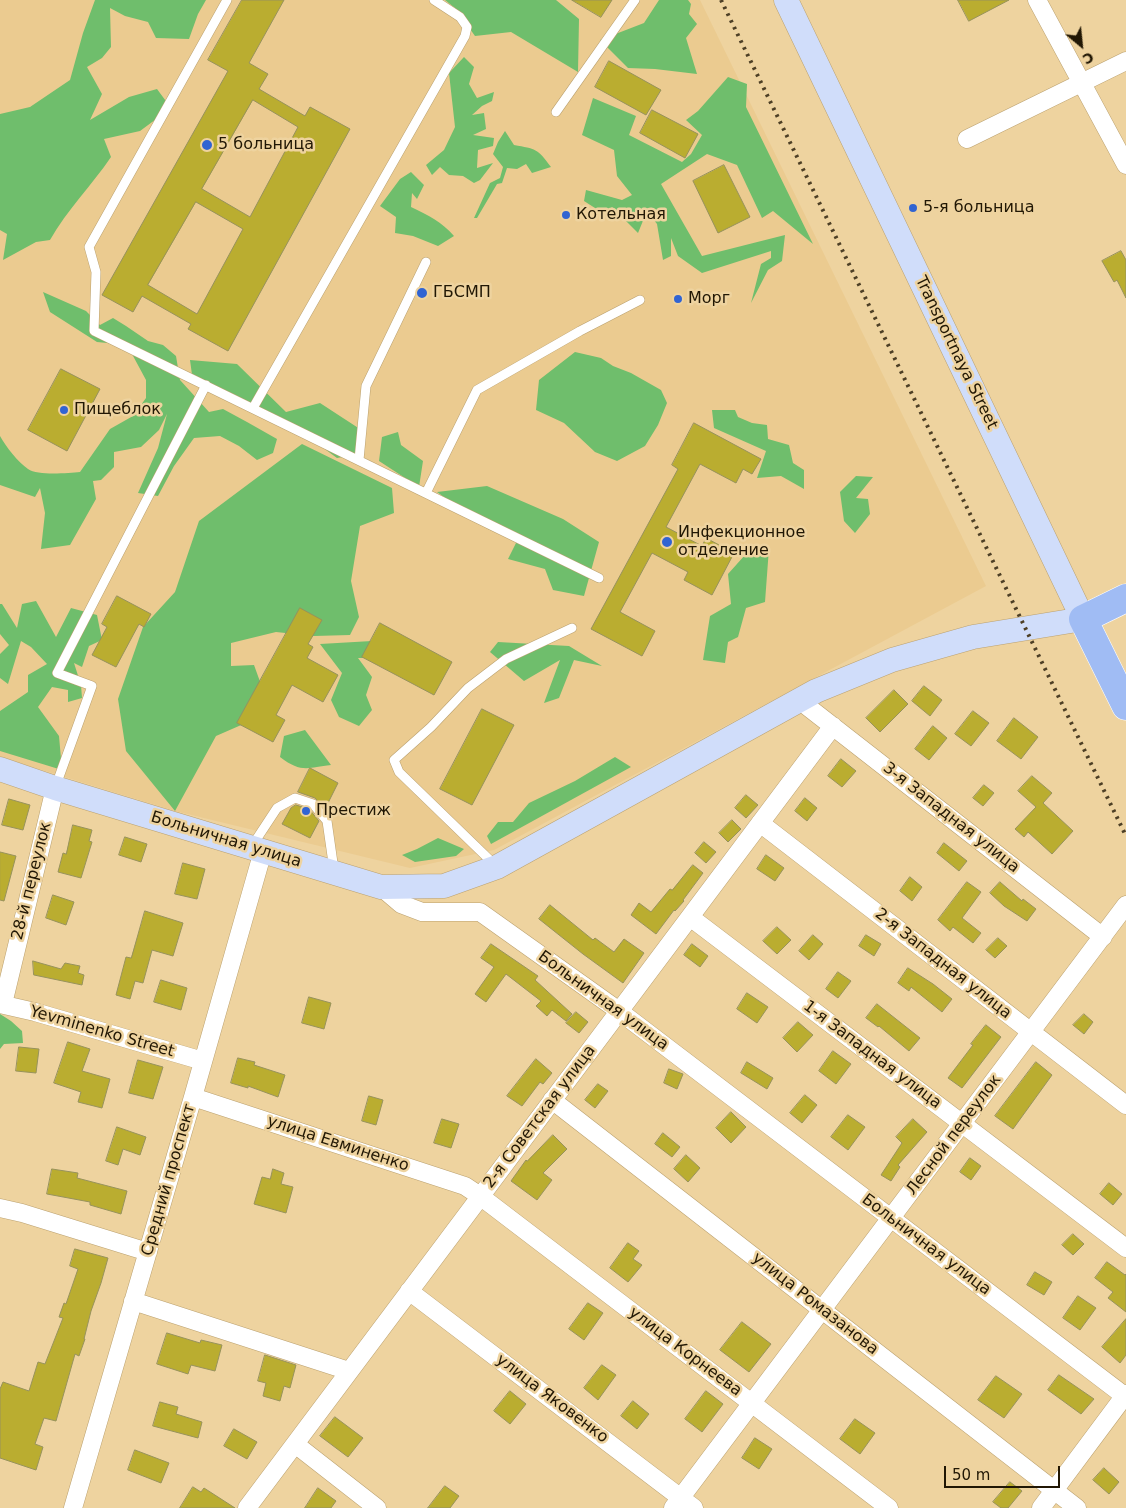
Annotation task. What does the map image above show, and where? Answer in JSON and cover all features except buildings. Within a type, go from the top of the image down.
[{"type":"main road","name":"Transportnaya Street","points":[[786,0],[1126,706]]},
{"type":"main road","points":[[381,887],[444,886],[497,867],[816,691],[901,657],[973,637],[1084,619],[1126,598]]},
{"type":"main road","name":"Больничная улица","points":[[0,770],[381,887]]},
{"type":"street","points":[[1038,0],[1126,165]]},
{"type":"street","points":[[967,139],[1126,61]]},
{"type":"street","name":"3-я Западная улица","points":[[799,700],[1103,937]]},
{"type":"street","name":"2-я Советская улица","points":[[247,1508],[833,726]]},
{"type":"street","name":"28-й переулок","points":[[1,1004],[55,788]]},
{"type":"street","name":"2-я Западная улица","points":[[760,823],[1126,1105]]},
{"type":"street","name":"Средний проспект","points":[[73,1508],[193,1097],[257,849]]},
{"type":"street","name":"Больничная улица","points":[[381,887],[401,904],[422,912],[480,912],[619,1011],[1126,1396]]},
{"type":"street","name":"Лесной переулок","points":[[682,1505],[752,1403],[1126,905]]},
{"type":"street","name":"1-я Западная улица","points":[[690,917],[1126,1248]]},
{"type":"street","name":"Yevminenko Street","points":[[1,1004],[203,1060]]},
{"type":"street","name":"улица Евминенко","points":[[193,1097],[465,1186],[480,1196]]},
{"type":"street","name":"улица Ромазанова","points":[[552,1100],[1077,1508]]},
{"type":"street","name":"улица Корнеева","points":[[480,1196],[889,1508]]},
{"type":"street","points":[[0,1208],[148,1252]]},
{"type":"street","name":"улица Яковенко","points":[[410,1291],[682,1505]]},
{"type":"street","points":[[133,1301],[349,1371]]},
{"type":"street","points":[[1041,1508],[1126,1396]]},
{"type":"street","points":[[294,1444],[377,1508]]},
{"type":"lane","points":[[228,0],[89,246],[96,272],[94,331],[599,578]]},
{"type":"lane","points":[[253,408],[465,36],[467,26],[460,16],[434,0]]},
{"type":"lane","points":[[556,112],[635,0]]},
{"type":"lane","points":[[359,460],[366,386],[426,262]]},
{"type":"lane","points":[[426,493],[476,390],[580,331],[640,300]]},
{"type":"lane","points":[[55,788],[92,686],[57,673],[206,385]]},
{"type":"lane","points":[[497,867],[399,772],[394,760],[431,727],[468,688],[506,659],[572,628]]},
{"type":"lane","points":[[257,849],[277,808],[295,798],[314,804],[327,821],[334,873]]},
{"type":"shaded area","name":"ГБСМП","points":[[0,0],[700,0],[986,586],[494,850],[410,868],[175,811],[0,757]]},
{"type":"green space","points":[[95,0],[206,0],[198,14],[189,39],[156,38],[148,22],[125,16],[110,8],[111,47],[102,58],[87,67],[102,94],[90,120],[129,97],[157,89],[171,108],[140,131],[104,139],[111,157],[64,218],[50,240],[36,242],[3,260],[7,234],[0,230],[0,114],[30,107],[70,80],[83,33]]},
{"type":"green space","points":[[445,0],[556,0],[579,19],[578,72],[511,32],[475,36],[455,8]]},
{"type":"green space","points":[[659,0],[688,0],[691,4],[689,14],[697,24],[686,38],[697,74],[628,68],[600,40],[644,23]]},
{"type":"green space","points":[[464,57],[474,67],[469,84],[477,98],[494,92],[492,101],[482,106],[472,115],[484,113],[486,129],[473,135],[494,138],[493,146],[478,150],[477,168],[493,163],[480,180],[474,183],[463,176],[449,175],[440,167],[432,175],[426,165],[444,150],[455,127],[449,73]]},
{"type":"green space","points":[[728,77],[747,84],[746,107],[813,244],[773,211],[762,218],[737,165],[707,154],[661,184],[702,256],[785,235],[782,261],[768,270],[751,303],[761,264],[771,258],[771,251],[702,273],[678,256],[671,238],[671,256],[663,260],[657,224],[647,211],[638,233],[612,207],[606,215],[584,201],[586,190],[622,200],[632,195],[617,176],[614,150],[582,135],[593,98],[636,116],[629,135],[682,162],[691,154],[702,135],[686,120],[698,111]]},
{"type":"green space","points":[[505,131],[514,145],[536,150],[551,167],[532,173],[526,164],[517,169],[507,168],[502,183],[497,184],[477,218],[474,218],[490,183],[500,178],[503,167],[493,154]]},
{"type":"green space","points":[[411,172],[424,185],[417,199],[412,193],[411,207],[434,219],[454,236],[438,246],[413,236],[395,233],[396,217],[380,206],[400,179]]},
{"type":"green space","points":[[43,292],[86,311],[100,325],[113,318],[148,341],[163,345],[176,356],[180,380],[209,412],[223,409],[277,439],[273,453],[257,460],[239,446],[220,436],[194,438],[174,466],[158,496],[138,493],[158,448],[167,414],[159,430],[141,447],[114,452],[114,467],[101,480],[93,481],[96,499],[70,545],[41,549],[45,513],[40,488],[35,497],[0,485],[0,436],[16,458],[28,469],[39,473],[53,474],[80,472],[110,429],[133,416],[146,398],[146,380],[132,354],[118,344],[97,342],[50,312]]},
{"type":"green space","points":[[575,352],[601,358],[661,390],[667,403],[658,425],[645,446],[617,461],[595,452],[564,423],[536,410],[539,380]]},
{"type":"green space","points":[[190,360],[237,364],[286,412],[320,403],[366,433],[359,454],[337,458],[288,422],[193,382]]},
{"type":"green space","points":[[712,410],[735,410],[738,417],[752,423],[767,425],[768,439],[789,445],[793,463],[804,470],[804,489],[781,476],[757,478],[766,451],[714,428]]},
{"type":"green space","points":[[398,432],[401,445],[423,461],[419,487],[379,461],[382,437]]},
{"type":"green space","points":[[302,444],[392,488],[394,513],[360,526],[351,581],[359,617],[350,635],[314,636],[276,632],[231,643],[231,666],[254,665],[271,712],[216,736],[175,811],[126,751],[118,699],[143,627],[175,592],[199,521]]},
{"type":"green space","points":[[856,476],[873,477],[856,498],[868,499],[870,514],[855,533],[844,521],[840,492]]},
{"type":"green space","points":[[487,486],[563,519],[599,542],[584,596],[553,590],[545,569],[508,559],[517,541],[488,529],[437,492]]},
{"type":"green space","points":[[769,548],[765,602],[746,608],[738,637],[728,642],[725,663],[703,660],[710,616],[731,604],[728,574],[745,555]]},
{"type":"green space","points":[[36,601],[56,637],[71,608],[97,615],[102,640],[89,646],[82,667],[74,663],[81,685],[82,698],[68,702],[68,690],[52,687],[38,707],[59,736],[62,770],[0,751],[0,711],[28,692],[28,675],[47,664],[31,647],[21,641],[8,684],[0,678],[0,654],[9,645],[0,634],[0,604],[2,604],[17,628],[22,604]]},
{"type":"green space","points":[[372,641],[378,658],[358,658],[372,677],[366,695],[372,710],[359,726],[339,717],[331,700],[342,673],[320,644]]},
{"type":"green space","points":[[498,642],[569,646],[602,666],[574,660],[559,698],[544,703],[560,660],[524,681],[490,652]]},
{"type":"green space","points":[[305,730],[331,765],[304,768],[293,765],[280,757],[284,736]]},
{"type":"green space","points":[[615,757],[631,767],[491,844],[487,836],[498,822],[513,822],[529,803],[575,781]]},
{"type":"green space","points":[[438,838],[464,849],[456,856],[415,862],[402,855],[417,849]]},
{"type":"green space","points":[[0,1014],[22,1031],[23,1043],[4,1044],[0,1049]]},
{"type":"railway","points":[[721,0],[1126,836]]},
{"type":"place","name":"5 больница","points":[[207,145]]},
{"type":"place","name":"5-я больница","points":[[913,208]]},
{"type":"place","name":"Котельная","points":[[566,215]]},
{"type":"place","name":"ГБСМП","points":[[422,293]]},
{"type":"place","name":"Морг","points":[[678,299]]},
{"type":"place","name":"Пищеблок","points":[[64,410]]},
{"type":"place","name":"Инфекционное отделение","points":[[667,542]]},
{"type":"place","name":"Престиж","points":[[306,811]]}]
